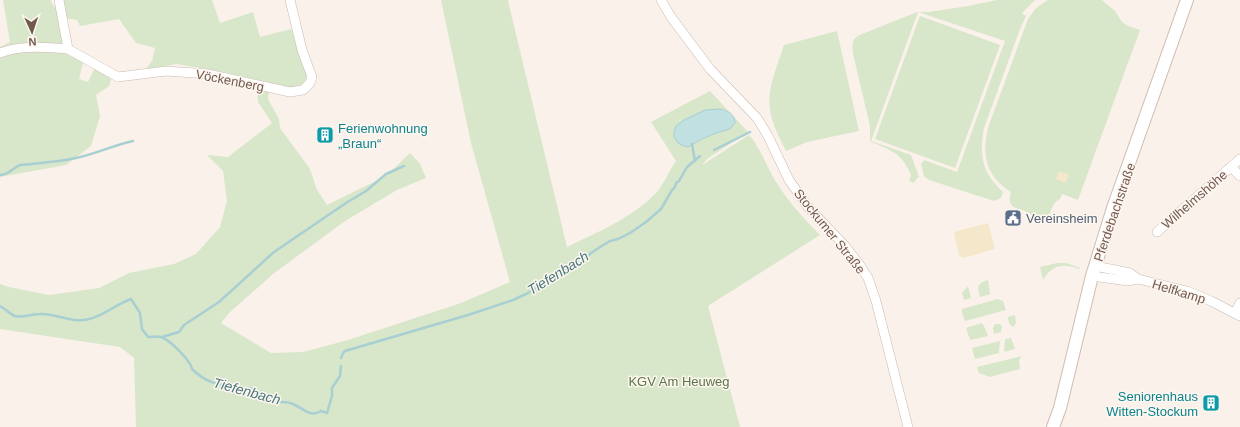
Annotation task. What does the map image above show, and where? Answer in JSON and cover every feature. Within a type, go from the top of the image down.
[{"type":"main road","name":"Pferdebachstraße","points":[[1053,427],[1060,408],[1094,271],[1113,208],[1187,0]]},
{"type":"street","points":[[59,0],[68,49]]},
{"type":"street","name":"Vöckenberg","points":[[0,53],[8,49],[46,47],[68,49],[118,77],[166,71],[201,73],[296,92],[303,90],[310,83],[312,77],[302,50],[290,0]]},
{"type":"street","name":"Stockumer Straße","points":[[661,0],[671,17],[710,69],[757,118],[768,136],[789,180],[808,207],[845,246],[868,278],[876,301],[908,427]]},
{"type":"street","name":"Wilhelmshöhe","points":[[1157,232],[1240,158]]},
{"type":"street","name":"Wilhelmshöhe","points":[[1231,166],[1240,176]]},
{"type":"street","name":"Helfkamp","points":[[1094,271],[1130,274],[1138,279],[1187,291],[1237,314]]},
{"type":"street","points":[[1237,314],[1240,303]]},
{"type":"green space","points":[[3,0],[51,0],[52,4],[59,11],[63,46],[69,56],[77,58],[83,63],[79,79],[88,82],[95,67],[112,76],[109,86],[96,95],[100,116],[91,146],[66,165],[0,177],[0,47],[10,42]]},
{"type":"green space","points":[[62,0],[212,0],[220,23],[253,12],[260,37],[291,29],[307,75],[303,83],[294,88],[223,72],[176,64],[145,70],[152,61],[155,48],[136,43],[119,19],[80,26],[77,20],[65,18]]},
{"type":"green space","name":"KGV Am Heuweg","points":[[441,0],[509,0],[508,1],[567,247],[602,230],[636,210],[647,202],[662,186],[676,161],[651,122],[710,91],[748,132],[707,159],[702,165],[749,135],[783,193],[820,235],[708,306],[740,427],[136,427],[134,358],[120,347],[0,329],[0,284],[49,295],[99,288],[129,273],[174,264],[196,254],[220,227],[227,201],[223,171],[207,155],[228,157],[272,123],[258,102],[257,88],[269,91],[268,99],[279,119],[280,128],[310,169],[317,190],[327,205],[386,176],[410,153],[420,164],[426,178],[397,190],[345,221],[273,274],[228,314],[221,323],[271,353],[303,352],[348,340],[461,303],[510,282],[471,143]]},
{"type":"green space","points":[[997,0],[1035,0],[1022,13],[1026,16],[984,128],[982,156],[986,171],[990,178],[1003,192],[1001,198],[994,201],[929,180],[924,176],[921,164],[924,160],[957,172],[1005,41],[918,12],[929,12]]},
{"type":"green space","points":[[1048,0],[1102,0],[1115,11],[1122,22],[1128,26],[1140,30],[1078,200],[1062,194],[1046,219],[1033,216],[1012,206],[1010,203],[1011,192],[995,179],[987,163],[985,145],[989,125],[1028,19],[1036,8]]},
{"type":"green space","points":[[918,12],[871,141],[911,155],[919,177],[914,183],[909,181],[911,175],[900,157],[890,150],[870,141],[870,126],[852,47],[854,40],[858,36]]},
{"type":"green space","points":[[920,16],[1000,45],[955,168],[875,139]]},
{"type":"green space","points":[[837,31],[859,131],[807,142],[786,151],[772,119],[769,100],[774,76],[784,45]]},
{"type":"green space","points":[[1057,263],[1066,263],[1080,268],[1063,266],[1054,268],[1043,280],[1040,267]]},
{"type":"green space","points":[[988,280],[990,294],[980,297],[978,291],[979,286]]},
{"type":"green space","points":[[968,286],[971,298],[964,300],[962,293]]},
{"type":"green space","points":[[998,299],[1003,301],[1006,310],[965,321],[962,309]]},
{"type":"green space","points":[[1015,315],[1016,323],[1012,327],[1009,323],[1008,317]]},
{"type":"green space","points":[[982,323],[988,336],[970,340],[966,328]]},
{"type":"green space","points":[[995,324],[1000,324],[1002,326],[1001,332],[994,334],[993,328]]},
{"type":"green space","points":[[1011,338],[1015,349],[1004,352],[1005,339]]},
{"type":"green space","points":[[1000,341],[999,353],[975,359],[972,348]]},
{"type":"green space","points":[[1022,356],[1019,360],[1020,369],[990,377],[979,373],[977,367]]},
{"type":"sand","points":[[1059,171],[1069,175],[1066,183],[1056,179]]},
{"type":"sand","points":[[988,223],[995,249],[963,258],[959,255],[954,233]]},
{"type":"water","points":[[720,109],[728,112],[734,117],[735,123],[730,129],[702,139],[688,147],[678,143],[674,137],[676,126],[684,120],[705,110]]},
{"type":"waterway","name":"Tiefenbach","points":[[714,150],[750,132]]},
{"type":"waterway","points":[[0,175],[8,173],[20,165],[76,158],[133,141]]},
{"type":"waterway","points":[[692,144],[695,161]]},
{"type":"waterway","name":"Tiefenbach","points":[[341,358],[345,351],[468,315],[513,300],[528,293],[600,247],[610,241],[630,233],[646,222],[661,209],[687,167],[700,156]]},
{"type":"waterway","points":[[162,337],[179,332],[184,325],[219,302],[274,252],[366,191],[386,174],[404,166]]},
{"type":"waterway","name":"Tiefenbach","points":[[0,306],[15,316],[46,314],[83,320],[100,315],[131,299],[140,313],[142,329],[148,337],[161,337],[170,342],[184,356],[191,365],[192,369],[203,378],[220,385],[252,389],[270,400],[290,403],[310,413],[317,413],[321,411],[327,413],[332,396],[332,388],[340,376],[341,366]]},
{"type":"place","name":"Ferienwohnung „Braun“","points":[[325,135]]},
{"type":"place","name":"Vereinsheim","points":[[1013,218]]},
{"type":"place","name":"Seniorenhaus Witten-Stockum","points":[[1211,403]]}]
